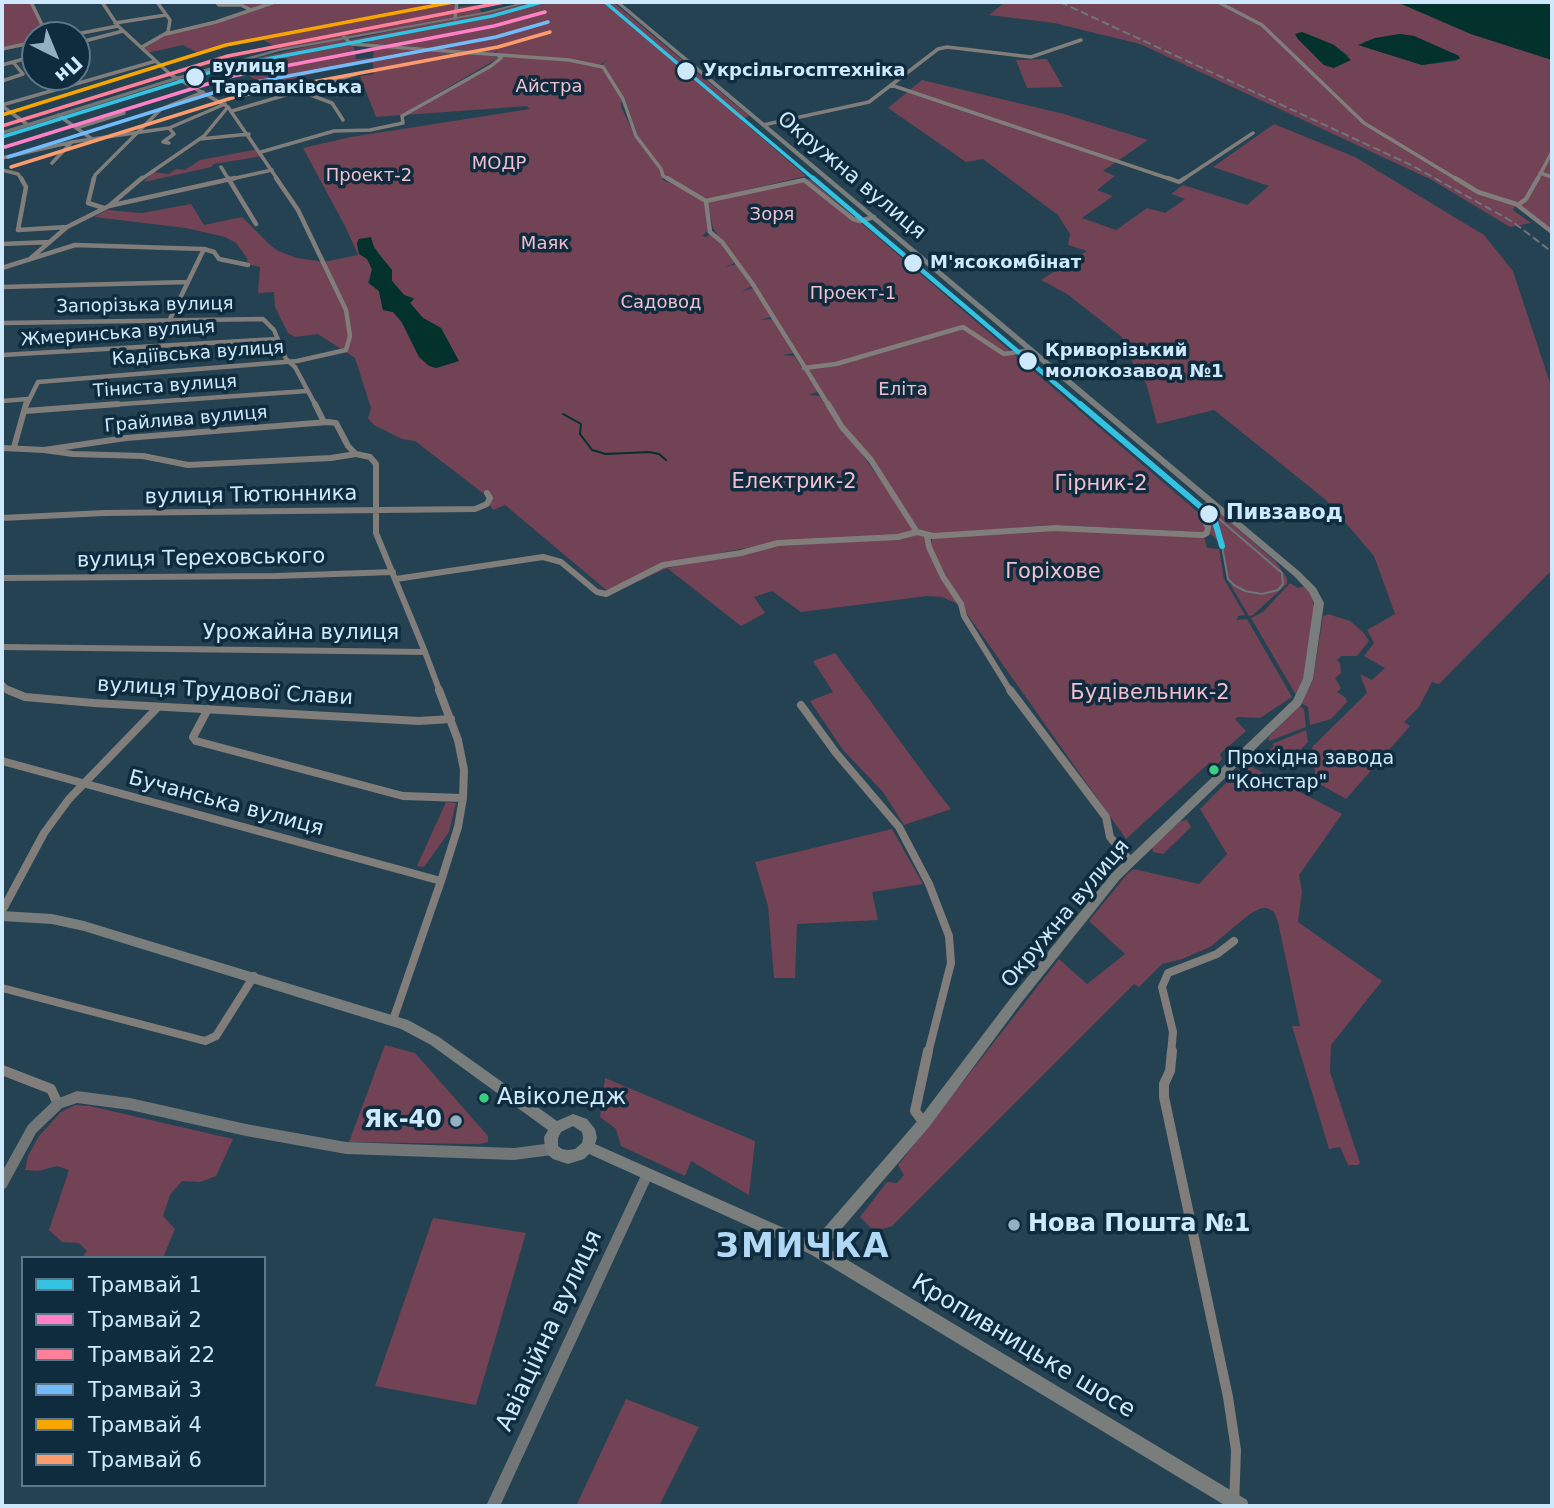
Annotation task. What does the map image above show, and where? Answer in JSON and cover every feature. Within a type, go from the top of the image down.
[{"type":"main road","points":[[2,133],[280,50],[529,2]]},
{"type":"main road","name":"Окружна вулиця","points":[[617,2],[1313,590],[1320,612],[1308,679],[1297,702],[1116,876],[1017,999],[924,1123],[816,1249]]},
{"type":"main road","points":[[2,913],[70,922],[393,1020],[435,1041],[556,1128]]},
{"type":"main road","points":[[2,1184],[32,1129],[58,1104],[77,1097],[95,1098],[346,1148],[514,1154],[552,1149],[568,1157],[579,1154],[587,1147],[590,1138],[588,1129],[582,1122],[573,1120],[556,1128],[551,1137],[552,1149]]},
{"type":"main road","name":"Кропивницьке шосе","points":[[587,1147],[816,1249],[1236,1505]]},
{"type":"main road","name":"Авіаційна вулиця","points":[[493,1506],[647,1175]]},
{"type":"street","points":[[31,2],[40,21]]},
{"type":"street","points":[[102,2],[116,25],[176,79],[203,92],[228,107],[272,170],[107,207],[88,203],[93,179],[163,108],[203,92]]},
{"type":"street","points":[[157,2],[170,24],[166,34]]},
{"type":"street","points":[[216,2],[219,5],[241,5],[248,9]]},
{"type":"street","points":[[142,47],[166,34],[216,22],[275,2]]},
{"type":"street","points":[[455,18],[457,2]]},
{"type":"street","points":[[1218,2],[1262,25],[1364,122],[1478,192],[1518,205],[1552,232]]},
{"type":"street","points":[[91,31],[166,15]]},
{"type":"street","points":[[91,39],[123,31]]},
{"type":"street","points":[[344,37],[351,44],[569,60],[603,67],[623,99],[636,136],[661,169],[665,179],[706,201],[710,232],[722,242],[752,283],[845,431],[871,460],[917,532],[927,536],[1055,528],[1202,536],[1207,533],[1208,527],[1201,514],[1206,506],[1212,503]]},
{"type":"street","points":[[763,125],[864,104],[938,49],[947,47],[1031,57],[1081,40]]},
{"type":"street","points":[[2,49],[21,45]]},
{"type":"street","points":[[261,152],[334,131],[370,130],[403,123],[402,116],[491,66],[501,58],[496,55]]},
{"type":"street","points":[[2,65],[21,60]]},
{"type":"street","points":[[2,106],[156,61]]},
{"type":"street","points":[[2,81],[23,74],[13,62]]},
{"type":"street","points":[[134,62],[141,64]]},
{"type":"street","points":[[2,158],[72,142],[169,128],[228,107],[300,91],[356,74]]},
{"type":"street","points":[[891,85],[1179,182],[1253,133]]},
{"type":"street","points":[[300,91],[331,103],[343,120]]},
{"type":"street","points":[[2,106],[27,125]]},
{"type":"street","points":[[31,258],[67,227],[107,207],[156,167],[213,128],[228,107]]},
{"type":"street","points":[[76,128],[124,113]]},
{"type":"street","points":[[58,116],[92,139]]},
{"type":"street","points":[[169,128],[174,134],[163,142],[169,143]]},
{"type":"street","points":[[199,138],[249,134]]},
{"type":"street","points":[[52,163],[72,142]]},
{"type":"street","points":[[1518,205],[1526,199],[1552,155]]},
{"type":"street","points":[[221,167],[256,224]]},
{"type":"street","points":[[2,170],[18,174],[26,187],[18,230],[67,227]]},
{"type":"street","name":"Кадіївська вулиця","points":[[28,399],[36,384],[50,379],[289,362],[346,350],[350,336],[346,310],[298,209],[272,170]]},
{"type":"street","points":[[1540,173],[1552,177]]},
{"type":"street","points":[[706,201],[804,180],[853,219],[860,221],[874,217]]},
{"type":"street","points":[[2,244],[50,242]]},
{"type":"street","points":[[2,276],[4,267],[72,245],[204,248],[215,253],[215,258],[219,260],[248,265]]},
{"type":"street","points":[[170,319],[204,248]]},
{"type":"street","points":[[2,287],[188,282]]},
{"type":"street","name":"Запорізька вулиця","points":[[2,323],[263,319],[271,325],[277,339]]},
{"type":"street","points":[[804,368],[836,364],[963,327],[1004,354],[1032,351]]},
{"type":"street","points":[[277,339],[324,422],[336,423],[348,446],[356,454]]},
{"type":"street","name":"Жмеринська вулиця","points":[[2,355],[277,339]]},
{"type":"street","name":"Тіниста вулиця","points":[[25,411],[307,391]]},
{"type":"street","points":[[2,401],[28,399],[14,447]]},
{"type":"street","name":"Грайлива вулиця","points":[[2,448],[44,450],[126,438],[324,422]]},
{"type":"street","points":[[44,450],[73,454],[143,456],[197,465],[331,458],[356,454],[370,457],[376,464],[374,510],[380,546],[425,652]]},
{"type":"street","name":"вулиця Тютюнника","points":[[2,518],[104,513],[475,509],[487,504],[490,498],[487,492]]},
{"type":"street","name":"вулиця Тереховського","points":[[2,578],[394,575],[551,558],[561,562],[597,592],[606,594],[663,565],[741,553],[778,543],[898,537],[917,532]]},
{"type":"street","points":[[927,536],[929,547],[943,577],[961,604],[964,617],[1016,700],[1106,817],[1111,837],[1130,862]]},
{"type":"street","name":"Урожайна вулиця","points":[[2,647],[425,652],[451,719],[464,770],[463,798],[458,827],[441,881],[393,1020]]},
{"type":"street","name":"вулиця Трудової Слави","points":[[2,684],[10,692],[25,697],[410,721],[451,719]]},
{"type":"street","points":[[801,705],[836,753],[899,827],[929,884],[949,936],[951,963],[916,1099],[915,1111],[924,1123]]},
{"type":"street","points":[[2,913],[44,833],[84,784],[158,707]]},
{"type":"street","points":[[208,709],[193,737],[196,741],[402,796],[463,798]]},
{"type":"street","name":"Бучанська вулиця","points":[[2,761],[441,881]]},
{"type":"street","points":[[1234,941],[1217,954],[1168,973],[1162,987],[1173,1032],[1170,1071],[1164,1084],[1164,1097],[1228,1397],[1236,1450],[1236,1505]]},
{"type":"street","points":[[2,988],[205,1041],[216,1036],[254,976]]},
{"type":"street","points":[[2,1070],[51,1089],[58,1104]]},
{"type":"green space","points":[[2,2],[31,2],[40,21],[21,21],[21,45],[2,49]]},
{"type":"green space","points":[[216,2],[467,2],[458,3],[458,7],[477,5],[482,13],[462,16],[459,19],[532,2],[613,2],[749,116],[741,120],[806,176],[708,199],[665,176],[638,136],[625,99],[602,65],[608,59],[600,65],[572,60],[601,66],[622,99],[621,107],[635,136],[660,169],[663,180],[698,195],[705,202],[708,231],[702,236],[710,234],[735,263],[725,267],[737,264],[752,286],[741,292],[753,288],[771,317],[759,320],[772,319],[793,353],[783,355],[794,356],[818,392],[808,395],[820,396],[897,503],[913,531],[898,535],[777,542],[663,564],[668,568],[777,545],[917,534],[925,537],[960,605],[942,597],[927,596],[801,612],[772,591],[754,597],[765,613],[741,626],[667,568],[611,594],[505,505],[493,510],[484,494],[415,441],[402,439],[374,425],[368,418],[371,408],[355,358],[318,334],[295,337],[288,333],[275,307],[274,292],[258,293],[260,267],[248,264],[247,258],[236,243],[225,237],[186,228],[94,217],[107,210],[142,213],[191,204],[204,225],[242,217],[278,251],[297,258],[324,262],[358,255],[303,148],[351,137],[530,109],[527,106],[405,115],[492,66],[503,56],[495,54],[498,50],[493,53],[348,40],[456,18],[280,50],[264,40],[196,52],[183,45],[147,53],[142,47],[166,34],[216,22],[248,9],[245,6],[219,5]],"holes":[[[359,239],[372,243],[392,270],[392,281],[404,295],[414,298],[410,303],[423,318],[441,328],[458,361],[436,368],[419,357],[402,323],[393,312],[383,310],[379,291],[368,283],[372,269],[367,259],[359,253],[357,242]]]},
{"type":"green space","points":[[1005,2],[1397,2],[1471,34],[1552,60],[1552,233],[1516,205],[1513,210],[1531,223],[1510,227],[1432,180],[1140,44],[1054,23],[989,15]],"holes":[[[1302,32],[1334,45],[1349,56],[1324,65],[1298,39]],[[1400,34],[1414,36],[1459,56],[1456,61],[1422,65],[1379,51],[1363,42]]]},
{"type":"green space","points":[[341,39],[354,47],[356,59],[373,58],[374,46],[500,57],[401,115],[376,117],[360,76],[374,74],[373,63],[355,63],[265,86],[231,64]]},
{"type":"green space","points":[[1047,59],[1063,87],[1027,88],[1016,60]]},
{"type":"green space","points":[[922,80],[1064,114],[1148,140],[1103,171],[1115,176],[1097,190],[1113,196],[1082,218],[1116,230],[1147,208],[1165,213],[1185,199],[1171,194],[1183,185],[1247,205],[1269,186],[1213,167],[1274,124],[1355,157],[1484,235],[1513,271],[1552,389],[1552,570],[1439,684],[1432,682],[1419,707],[1404,722],[1410,726],[1346,799],[1316,782],[1312,747],[1367,693],[1360,674],[1372,680],[1385,668],[1364,656],[1374,643],[1367,630],[1395,614],[1374,556],[1326,500],[1214,410],[1157,424],[1146,383],[1137,373],[1122,337],[1067,294],[1041,280],[1087,251],[1068,245],[1070,234],[1058,215],[983,159],[966,162],[888,108]]},
{"type":"green space","points":[[259,149],[263,156],[214,164],[211,167],[144,182],[153,172],[169,174],[176,169],[185,170],[200,160]]},
{"type":"green space","points":[[810,179],[1201,515],[1205,521],[1205,532],[1053,525],[928,534],[920,531],[877,470],[872,458],[845,426],[713,228],[708,203]]},
{"type":"green space","points":[[1211,505],[1276,562],[1287,578],[1287,584],[1253,615],[1249,616],[1227,579],[1221,544],[1210,533],[1203,514]]},
{"type":"green space","points":[[1054,530],[1204,537],[1207,548],[1219,549],[1224,579],[1245,615],[1238,616],[1237,620],[1247,619],[1292,697],[1260,718],[1235,719],[1246,731],[1220,754],[1222,759],[1216,766],[1210,762],[1126,839],[965,611],[931,548],[932,538]]},
{"type":"green space","points":[[1290,583],[1298,588],[1305,586],[1315,610],[1304,678],[1296,695],[1251,618],[1263,612]]},
{"type":"green space","points":[[1328,614],[1350,621],[1369,641],[1357,656],[1341,656],[1337,660],[1341,673],[1335,678],[1341,688],[1337,692],[1346,698],[1347,702],[1331,719],[1310,725],[1308,707],[1301,703],[1313,680],[1323,616]]},
{"type":"green space","points":[[835,653],[951,809],[904,825],[883,792],[843,750],[810,701],[833,692],[813,661]]},
{"type":"green space","points":[[1299,705],[1304,709],[1306,727],[1269,741],[1268,738]]},
{"type":"green space","points":[[1306,730],[1308,742],[1287,763],[1268,751],[1274,746],[1272,744]]},
{"type":"green space","points":[[1248,765],[1342,814],[1299,875],[1302,891],[1298,922],[1382,981],[1331,1045],[1330,1072],[1360,1163],[1348,1165],[1340,1147],[1329,1149],[1292,1026],[1300,1026],[1278,922],[1274,912],[1262,908],[1251,913],[1210,947],[1162,964],[1139,987],[1134,984],[892,1226],[879,1230],[871,1228],[860,1217],[887,1182],[897,1183],[904,1175],[898,1165],[1059,959],[1087,984],[1125,954],[1089,921],[1128,873],[1134,869],[1199,884],[1227,854],[1200,809],[1243,766]]},
{"type":"green space","points":[[446,802],[456,803],[449,832],[424,867],[417,866]]},
{"type":"green space","points":[[1187,820],[1191,827],[1163,854],[1153,852],[1152,847],[1181,821]]},
{"type":"green space","points":[[892,829],[923,884],[872,892],[878,920],[797,924],[795,978],[774,978],[768,906],[755,862]]},
{"type":"green space","points":[[385,1045],[415,1053],[488,1136],[488,1142],[349,1142]]},
{"type":"green space","points":[[605,1078],[755,1141],[749,1195],[691,1161],[685,1176],[621,1146],[616,1129],[600,1117]]},
{"type":"green space","points":[[75,1105],[90,1106],[233,1139],[216,1176],[200,1182],[182,1181],[170,1195],[163,1216],[175,1229],[164,1256],[83,1256],[87,1251],[79,1243],[62,1242],[49,1230],[69,1170],[57,1166],[38,1171],[25,1170],[28,1156],[39,1136],[61,1112]]},
{"type":"green space","points":[[433,1218],[526,1233],[476,1405],[375,1386]]},
{"type":"green space","points":[[626,1399],[699,1427],[659,1506],[576,1506]]},
{"type":"shaded area","points":[[1397,2],[1552,2],[1552,60],[1471,34]]},
{"type":"shaded area","points":[[1302,32],[1334,45],[1351,60],[1334,68],[1324,65],[1295,34]]},
{"type":"shaded area","points":[[1400,34],[1414,36],[1459,56],[1460,59],[1422,65],[1358,45],[1375,38]]},
{"type":"shaded area","points":[[371,237],[374,248],[392,270],[392,281],[404,295],[414,299],[410,303],[423,318],[441,328],[459,361],[436,368],[429,366],[419,357],[402,322],[393,312],[383,310],[379,291],[369,283],[372,269],[367,259],[359,254],[357,244],[359,239]]},
{"type":"waterway","points":[[563,414],[581,424],[580,434],[592,450],[606,454],[649,452],[659,454],[666,460]]},
{"type":"tram line","name":"4","points":[[2,115],[226,45],[453,2]]},
{"type":"tram line","name":"22","points":[[2,126],[228,56],[504,2]]},
{"type":"tram line","name":"1","points":[[2,137],[230,66],[492,16],[542,2]]},
{"type":"tram line","name":"1","points":[[605,2],[1214,518],[1222,546]]},
{"type":"tram line","name":"2","points":[[5,147],[233,76],[494,26],[545,12]]},
{"type":"tram line","name":"3","points":[[8,157],[235,86],[496,37],[548,22]]},
{"type":"tram line","name":"6","points":[[11,167],[238,96],[498,47],[550,32]]},
{"type":"tram line","points":[[1210,511],[1282,573],[1283,584],[1278,590],[1262,594],[1245,591],[1234,585],[1228,579],[1222,546]]},
{"type":"railway","points":[[1060,2],[1411,165],[1513,222],[1552,252]]},
{"type":"place","name":"Укрсільгосптехніка","points":[[686,71]]},
{"type":"place","name":"вулиця Тарапаківська","points":[[195,77]]},
{"type":"place","name":"М'ясокомбінат","points":[[913,263]]},
{"type":"place","name":"Криворізький молокозавод №1","points":[[1028,361]]},
{"type":"place","name":"Пивзавод","points":[[1209,514]]},
{"type":"place","name":"Прохідна завода \"Констар\"","points":[[1214,770]]},
{"type":"place","name":"Авіколедж","points":[[484,1098]]},
{"type":"place","name":"Як-40","points":[[456,1121]]},
{"type":"place","name":"Нова Пошта №1","points":[[1014,1225]]},
{"type":"district","name":"ЗМИЧКА","points":[[803,1248]]},
{"type":"park label","name":"Айстра","points":[[549,87]]},
{"type":"park label","name":"МОДР","points":[[499,164]]},
{"type":"park label","name":"Проект-2","points":[[369,176]]},
{"type":"park label","name":"Зоря","points":[[772,215]]},
{"type":"park label","name":"Маяк","points":[[545,244]]},
{"type":"park label","name":"Проект-1","points":[[853,294]]},
{"type":"park label","name":"Садовод","points":[[661,303]]},
{"type":"park label","name":"Еліта","points":[[903,390]]},
{"type":"park label","name":"Електрик-2","points":[[794,483]]},
{"type":"park label","name":"Гірник-2","points":[[1101,485]]},
{"type":"park label","name":"Горіхове","points":[[1053,573]]},
{"type":"park label","name":"Будівельник-2","points":[[1150,694]]}]
